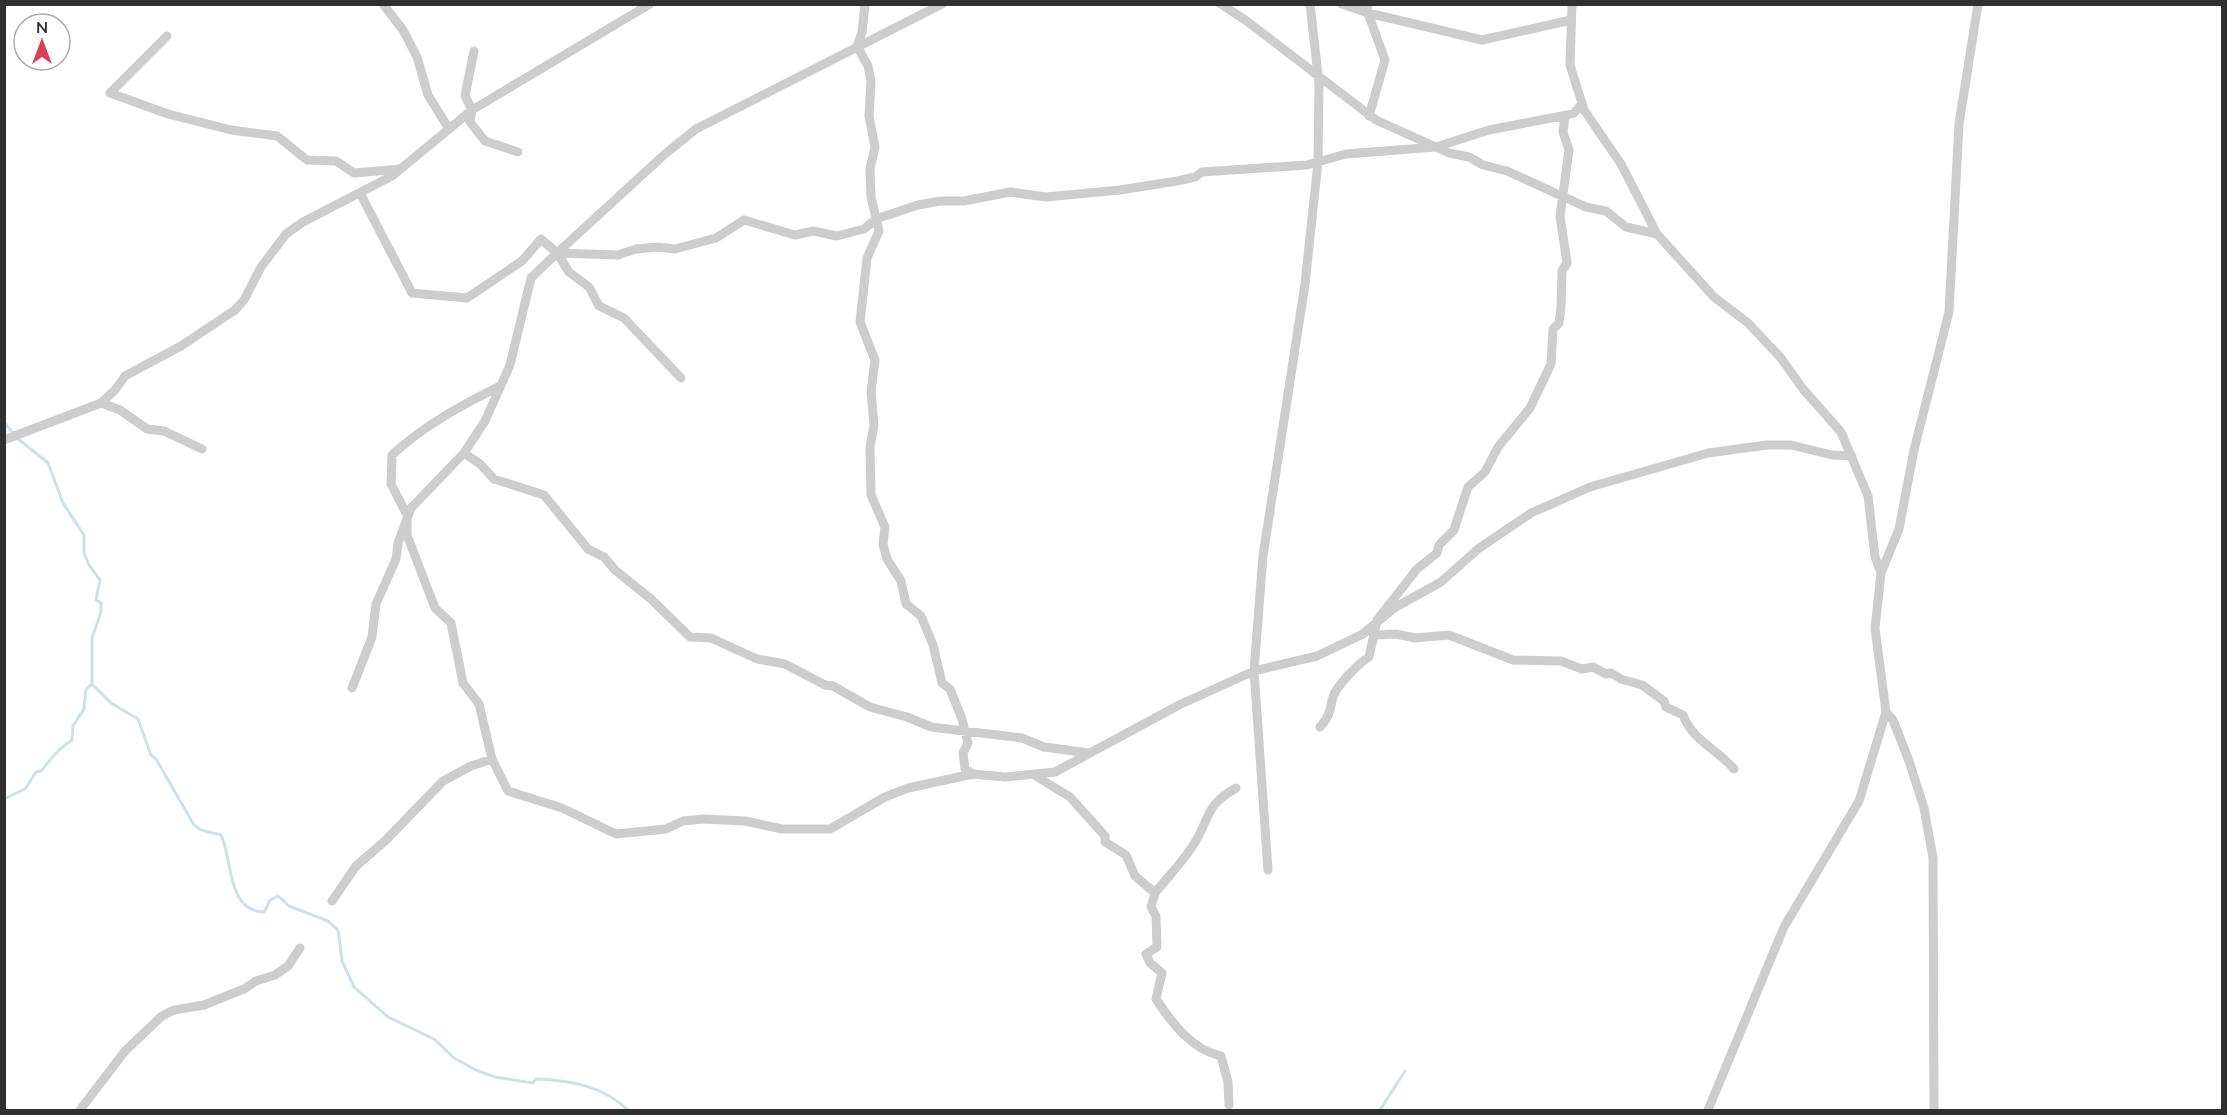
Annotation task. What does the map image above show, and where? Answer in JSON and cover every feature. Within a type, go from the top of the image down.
[{"type":"street","points":[[383,4],[403,30],[417,57],[428,95],[449,129]]},
{"type":"street","points":[[4,440],[101,403],[115,390],[125,376],[181,346],[235,310],[244,300],[261,267],[286,234],[303,222],[401,169],[472,110],[650,4]]},
{"type":"street","points":[[865,4],[862,32],[857,46],[868,66],[871,81],[869,116],[875,147],[870,169],[871,197],[879,231],[867,258],[860,321],[875,360],[871,392],[874,425],[870,447],[871,495],[885,528],[883,544],[887,559],[901,582],[906,604],[921,616],[933,645],[942,683],[950,688],[968,743],[963,760],[964,769],[973,774]]},
{"type":"street","points":[[352,688],[372,637],[376,604],[396,560],[398,543],[407,515],[416,502],[464,453],[485,421],[510,365],[531,278],[664,153],[696,129],[942,4]]},
{"type":"street","points":[[1221,4],[1369,116],[1436,147],[1469,156],[1484,165],[1507,171],[1586,207],[1606,211],[1626,227],[1657,234]]},
{"type":"street","points":[[1268,870],[1254,671],[1263,556],[1304,295],[1318,162],[1318,76],[1310,4]]},
{"type":"street","points":[[1342,4],[1482,40],[1571,20]]},
{"type":"street","points":[[1572,4],[1570,64],[1582,105],[1621,164],[1657,234],[1714,297],[1748,322],[1781,358],[1840,432],[1868,496],[1875,557],[1881,573]]},
{"type":"street","points":[[1708,1110],[1784,927],[1859,801],[1886,712],[1875,628],[1881,573],[1899,529],[1914,450],[1949,312],[1959,124],[1978,4]]},
{"type":"street","points":[[1367,9],[1385,60],[1369,116]]},
{"type":"street","points":[[167,36],[110,93],[168,114],[231,130],[277,136],[306,160],[336,161],[354,173],[401,169]]},
{"type":"street","points":[[474,51],[465,96],[472,110],[470,122],[485,141],[518,152]]},
{"type":"street","points":[[557,253],[618,255],[636,249],[658,247],[675,249],[716,238],[744,220],[795,235],[813,231],[837,236],[864,229],[876,219],[918,205],[940,201],[964,201],[1010,192],[1046,197],[1158,184],[1196,177],[1202,172],[1318,162],[1346,154],[1436,147],[1489,130],[1565,116],[1574,113],[1582,105]]},
{"type":"street","points":[[1320,727],[1330,716],[1337,689],[1360,663],[1369,657],[1374,630],[1417,569],[1437,553],[1439,545],[1454,530],[1467,487],[1485,472],[1498,447],[1530,408],[1551,364],[1553,329],[1560,316],[1562,272],[1567,263],[1560,216],[1569,150],[1563,132],[1565,116]]},
{"type":"street","points":[[360,193],[412,293],[467,298],[522,261],[541,239],[557,253],[569,272],[589,287],[599,306],[624,318],[681,378]]},
{"type":"street","points":[[500,386],[465,404],[411,438],[392,455],[391,484],[407,515],[407,535],[435,608],[451,623],[463,683],[479,704],[492,759],[508,791],[562,808],[616,834],[666,829],[683,821],[704,819],[745,820],[782,829],[830,829],[885,797],[908,788],[973,774],[1005,777],[1054,772],[1179,705],[1254,671],[1311,659],[1374,630],[1394,609],[1441,582],[1478,549],[1531,513],[1590,487],[1708,453],[1767,445],[1791,445],[1832,455],[1852,456]]},
{"type":"street","points":[[101,403],[120,410],[147,429],[164,431],[202,449]]},
{"type":"street","points":[[464,453],[480,464],[494,479],[544,495],[588,549],[604,557],[615,570],[651,599],[690,637],[711,639],[757,659],[785,664],[886,713],[907,717],[943,730],[964,730],[1022,738],[1044,747],[1091,753]]},
{"type":"street","points":[[1374,630],[1414,639],[1449,635],[1513,660],[1561,661],[1582,669],[1593,667],[1606,674],[1611,673],[1621,679],[1642,685],[1664,701],[1666,707],[1683,715],[1687,726],[1705,744],[1723,756],[1734,769]]},
{"type":"street","points":[[1886,712],[1893,720],[1909,761],[1926,817],[1933,858],[1934,1110]]},
{"type":"street","points":[[332,901],[356,866],[443,782],[471,766],[492,759]]},
{"type":"street","points":[[1034,775],[1070,797],[1105,836],[1105,842],[1126,855],[1135,876],[1155,893]]},
{"type":"street","points":[[1229,1105],[1228,1082],[1221,1056],[1208,1053],[1188,1038],[1167,1016],[1156,999],[1162,973],[1150,963],[1146,954],[1157,946],[1156,916],[1151,907],[1155,893],[1175,871],[1199,835],[1207,814],[1221,797],[1236,788]]},
{"type":"street","points":[[80,1110],[125,1051],[162,1016],[174,1010],[204,1005],[244,989],[256,981],[275,975],[288,966],[300,948]]},
{"type":"waterway","points":[[4,422],[13,433]]},
{"type":"waterway","points":[[17,438],[48,463],[63,503],[84,535],[84,553],[89,565],[100,580],[96,600],[101,603],[101,612],[92,638],[92,684]]},
{"type":"waterway","points":[[92,684],[111,703],[138,719],[151,755],[156,759],[194,825],[201,830],[221,835],[232,881],[243,903],[252,910],[264,912],[270,900],[278,896],[289,906],[328,921],[338,930],[342,961],[354,987],[388,1017],[434,1039],[454,1058],[476,1070],[495,1077],[533,1083],[536,1079],[585,1086],[608,1095],[628,1110]]},
{"type":"waterway","points":[[4,799],[25,789],[36,772],[41,771],[59,750],[72,740],[73,726],[84,709],[86,689],[92,684]]},
{"type":"waterway","points":[[1380,1110],[1405,1071]]}]
